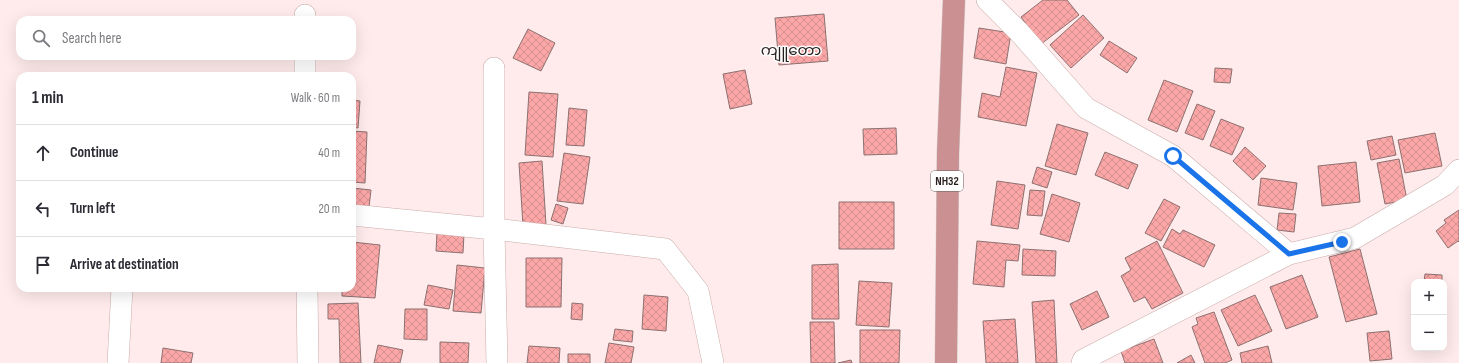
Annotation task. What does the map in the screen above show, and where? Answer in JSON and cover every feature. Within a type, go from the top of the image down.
[{"type":"highway","name":"NH32","points":[[946,363],[948,153],[954,0]]},
{"type":"street","points":[[987,0],[1019,32],[1086,108],[1173,156],[1289,254]]},
{"type":"street","points":[[305,60],[305,72]]},
{"type":"street","points":[[494,68],[494,229],[497,363]]},
{"type":"street","points":[[1082,363],[1083,360],[1289,254],[1355,238],[1445,185],[1459,170]]},
{"type":"street","points":[[356,216],[494,229],[665,249],[698,291],[713,363]]},
{"type":"street","points":[[118,363],[122,292]]},
{"type":"street","points":[[307,292],[308,363]]},
{"type":"building","points":[[1043,0],[1067,0],[1079,15],[1041,44],[1021,17]]},
{"type":"building","points":[[824,14],[828,61],[779,65],[775,18]]},
{"type":"building","points":[[1083,15],[1104,38],[1071,68],[1050,45]]},
{"type":"building","points":[[979,28],[1011,33],[1006,64],[974,58]]},
{"type":"building","points":[[528,29],[555,43],[541,71],[513,58]]},
{"type":"building","points":[[1109,41],[1137,58],[1127,73],[1100,55]]},
{"type":"building","points":[[1006,67],[1037,73],[1026,126],[978,117],[982,93],[1000,97]]},
{"type":"building","points":[[1215,68],[1232,69],[1230,83],[1214,82]]},
{"type":"building","points":[[745,70],[752,104],[730,109],[723,74]]},
{"type":"building","points":[[1164,80],[1193,91],[1177,132],[1148,120]]},
{"type":"building","points":[[529,92],[558,94],[553,157],[525,155]]},
{"type":"building","points":[[356,100],[360,101],[358,128],[356,128]]},
{"type":"building","points":[[1197,104],[1215,111],[1203,140],[1185,133]]},
{"type":"building","points":[[569,108],[587,110],[584,146],[566,145]]},
{"type":"building","points":[[1221,119],[1244,128],[1232,155],[1210,146]]},
{"type":"building","points":[[1057,124],[1088,133],[1076,175],[1045,166]]},
{"type":"building","points":[[896,128],[897,154],[864,155],[863,129]]},
{"type":"building","points":[[356,131],[367,132],[365,183],[356,182]]},
{"type":"building","points":[[1435,133],[1442,166],[1405,173],[1398,140]]},
{"type":"building","points":[[1392,136],[1396,155],[1371,160],[1367,141]]},
{"type":"building","points":[[1245,147],[1266,166],[1253,180],[1233,161]]},
{"type":"building","points":[[1105,152],[1138,165],[1128,189],[1095,175]]},
{"type":"building","points":[[564,153],[590,157],[583,204],[557,201]]},
{"type":"building","points":[[1399,159],[1407,200],[1385,204],[1377,163]]},
{"type":"building","points":[[542,161],[546,225],[523,226],[519,163]]},
{"type":"building","points":[[1356,162],[1360,202],[1322,206],[1318,166]]},
{"type":"building","points":[[1037,167],[1052,172],[1047,188],[1032,183]]},
{"type":"building","points":[[1261,178],[1297,183],[1293,210],[1258,205]]},
{"type":"building","points":[[997,181],[1025,185],[1018,229],[991,225]]},
{"type":"building","points":[[356,188],[371,190],[369,207],[356,205]]},
{"type":"building","points":[[1030,190],[1045,191],[1042,216],[1027,215]]},
{"type":"building","points":[[1052,194],[1080,203],[1069,242],[1040,234]]},
{"type":"building","points":[[1164,199],[1180,207],[1161,241],[1145,233]]},
{"type":"building","points":[[839,202],[894,202],[894,249],[839,249]]},
{"type":"building","points":[[556,204],[568,208],[563,224],[551,220]]},
{"type":"building","points":[[1459,210],[1459,242],[1458,241],[1448,248],[1436,231],[1446,223],[1444,220]]},
{"type":"building","points":[[1279,213],[1296,214],[1294,232],[1277,230]]},
{"type":"building","points":[[1172,229],[1180,234],[1183,230],[1215,245],[1204,267],[1163,247]]},
{"type":"building","points":[[437,232],[464,234],[463,253],[436,251]]},
{"type":"building","points":[[977,241],[1020,245],[1018,261],[1006,260],[1004,287],[973,284]]},
{"type":"building","points":[[1157,241],[1183,293],[1152,309],[1145,297],[1134,302],[1121,276],[1131,270],[1125,258]]},
{"type":"building","points":[[356,242],[380,245],[375,298],[342,296],[342,292],[356,292]]},
{"type":"building","points":[[1023,249],[1056,251],[1055,276],[1022,275]]},
{"type":"building","points":[[1360,249],[1377,314],[1346,322],[1329,257]]},
{"type":"building","points":[[526,258],[562,258],[561,307],[526,307]]},
{"type":"building","points":[[838,264],[839,319],[812,319],[812,265]]},
{"type":"building","points":[[457,265],[485,268],[481,313],[453,311]]},
{"type":"building","points":[[1425,274],[1442,275],[1442,279],[1424,279]]},
{"type":"building","points":[[1302,275],[1318,317],[1286,329],[1270,287]]},
{"type":"building","points":[[859,281],[892,283],[889,327],[856,325]]},
{"type":"building","points":[[428,285],[453,290],[449,309],[424,305]]},
{"type":"building","points":[[1097,291],[1109,317],[1082,330],[1070,304]]},
{"type":"building","points":[[644,295],[668,297],[666,331],[642,329]]},
{"type":"building","points":[[1255,295],[1272,331],[1238,346],[1221,310]]},
{"type":"building","points":[[1054,300],[1057,363],[1036,363],[1032,302]]},
{"type":"building","points":[[358,303],[361,363],[340,363],[339,319],[328,319],[328,304]]},
{"type":"building","points":[[572,303],[583,304],[582,320],[571,319]]},
{"type":"building","points":[[405,309],[427,309],[427,340],[404,339]]},
{"type":"building","points":[[1214,312],[1232,360],[1225,363],[1205,363],[1192,327],[1198,324],[1196,318]]},
{"type":"building","points":[[1015,319],[1018,363],[986,363],[983,321]]},
{"type":"building","points":[[810,322],[834,322],[835,363],[811,363]]},
{"type":"building","points":[[615,329],[633,331],[632,342],[613,340]]},
{"type":"building","points":[[860,330],[900,330],[899,363],[860,363]]},
{"type":"building","points":[[1389,331],[1392,359],[1370,361],[1367,333]]},
{"type":"building","points":[[1154,339],[1163,363],[1125,363],[1121,351]]},
{"type":"building","points":[[440,342],[469,343],[468,363],[440,363]]},
{"type":"building","points":[[609,343],[634,347],[631,363],[605,363]]},
{"type":"building","points":[[378,345],[403,350],[400,363],[374,363]]},
{"type":"building","points":[[529,346],[560,348],[559,363],[527,363]]},
{"type":"building","points":[[1268,346],[1272,363],[1242,363],[1240,353]]},
{"type":"building","points":[[163,348],[193,353],[191,363],[161,363]]},
{"type":"building","points":[[568,354],[590,354],[590,363],[568,363]]},
{"type":"building","points":[[1191,355],[1195,363],[1177,363]]},
{"type":"building","points":[[851,360],[852,363],[838,363]]},
{"type":"district","name":"ကျူတော","points":[[791,50]]},
{"type":"route","points":[[1173,156],[1289,254],[1342,242]]}]
